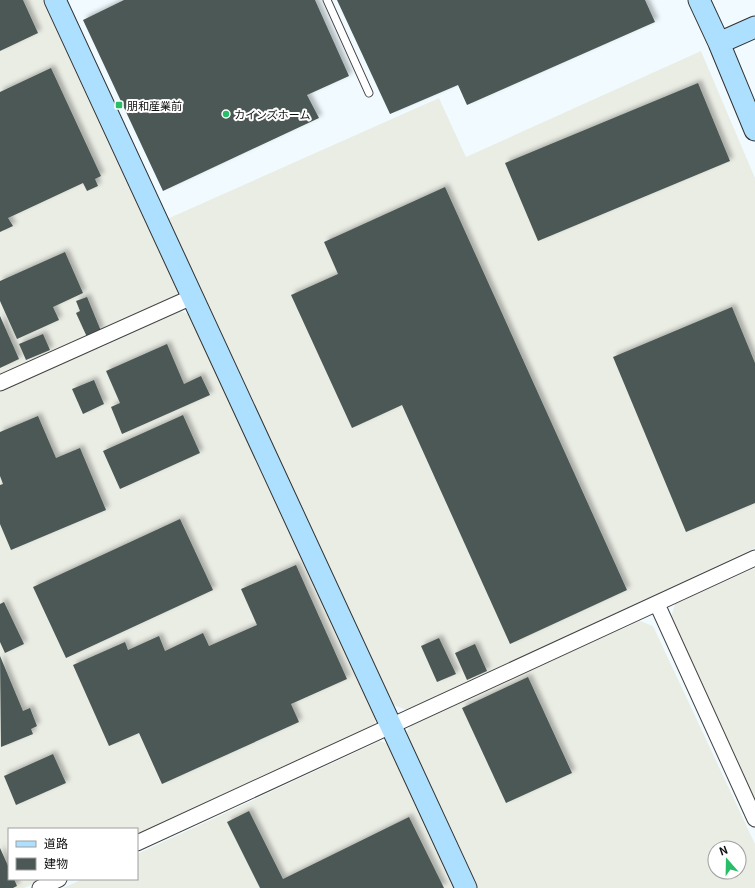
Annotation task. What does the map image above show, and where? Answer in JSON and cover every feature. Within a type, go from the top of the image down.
[{"type":"street","points":[[55,0],[466,888]]},
{"type":"street","points":[[699,0],[719,43],[755,130]]},
{"type":"street","points":[[719,43],[755,27]]},
{"type":"street","points":[[0,383],[192,297]]},
{"type":"street","points":[[138,843],[755,558]]},
{"type":"street","points":[[657,604],[755,819]]},
{"type":"street","points":[[40,888],[58,880]]},
{"type":"lane","points":[[327,0],[369,93]]},
{"type":"shaded area","points":[[0,0],[43,0],[179,290],[176,296],[0,376]]},
{"type":"shaded area","points":[[701,51],[755,178],[755,548],[407,710],[393,705],[167,219],[439,98],[466,157]]},
{"type":"shaded area","points":[[181,311],[188,314],[376,719],[374,726],[138,836],[138,828],[8,828],[8,880],[42,880],[24,888],[0,888],[0,391],[81,353],[100,348]]},
{"type":"shaded area","points":[[755,568],[755,800],[671,617],[675,604]]},
{"type":"shaded area","points":[[640,621],[653,626],[755,844],[755,888],[475,888],[405,735],[412,723]]},
{"type":"shaded area","points":[[380,741],[388,744],[454,888],[63,888],[81,880],[138,880],[138,854]]},
{"type":"building","points":[[0,0],[23,0],[38,33],[0,51]]},
{"type":"building","points":[[124,0],[315,0],[349,76],[307,95],[319,118],[163,191],[83,20]]},
{"type":"building","points":[[337,0],[645,0],[655,22],[467,105],[458,85],[390,114]]},
{"type":"building","points":[[51,68],[101,176],[95,179],[98,186],[87,191],[83,183],[8,218],[13,226],[0,232],[0,92]]},
{"type":"building","points":[[698,83],[730,161],[538,241],[505,163]]},
{"type":"building","points":[[445,187],[627,590],[510,644],[402,405],[352,428],[291,295],[338,274],[324,242]]},
{"type":"building","points":[[65,252],[83,293],[53,307],[59,320],[17,339],[0,301],[0,281]]},
{"type":"building","points":[[87,297],[101,331],[87,337],[76,313],[80,311],[76,301]]},
{"type":"building","points":[[732,307],[755,363],[755,503],[686,532],[613,357]]},
{"type":"building","points":[[0,316],[19,359],[0,368]]},
{"type":"building","points":[[43,334],[50,350],[26,360],[19,344]]},
{"type":"building","points":[[167,344],[184,384],[201,376],[210,395],[122,434],[111,407],[120,403],[106,371]]},
{"type":"building","points":[[94,380],[104,404],[83,414],[72,389]]},
{"type":"building","points":[[183,415],[200,453],[120,489],[103,451]]},
{"type":"building","points":[[38,416],[56,458],[80,448],[106,510],[11,550],[0,524],[0,485],[3,484],[0,476],[0,432]]},
{"type":"building","points":[[180,519],[213,590],[66,658],[33,587]]},
{"type":"building","points":[[296,565],[347,679],[291,704],[299,722],[162,784],[139,733],[109,746],[73,665],[125,642],[128,650],[159,636],[165,651],[203,633],[209,646],[257,625],[241,589]]},
{"type":"building","points":[[4,602],[24,644],[5,653],[0,642],[0,604]]},
{"type":"building","points":[[439,638],[456,674],[437,682],[421,646]]},
{"type":"building","points":[[475,644],[487,671],[467,680],[455,653]]},
{"type":"building","points":[[0,656],[23,711],[30,708],[37,726],[31,729],[33,734],[1,747]]},
{"type":"building","points":[[528,677],[572,773],[506,803],[462,708]]},
{"type":"building","points":[[53,754],[66,783],[16,805],[4,776]]},
{"type":"building","points":[[249,811],[283,879],[409,817],[444,888],[260,888],[227,822]]},
{"type":"building","points":[[0,848],[8,866],[8,880],[14,880],[17,886],[13,888],[0,888]]},
{"type":"place","name":"朋和産業前","points":[[119,105]]},
{"type":"place","name":"カインズホーム","points":[[226,114]]}]
